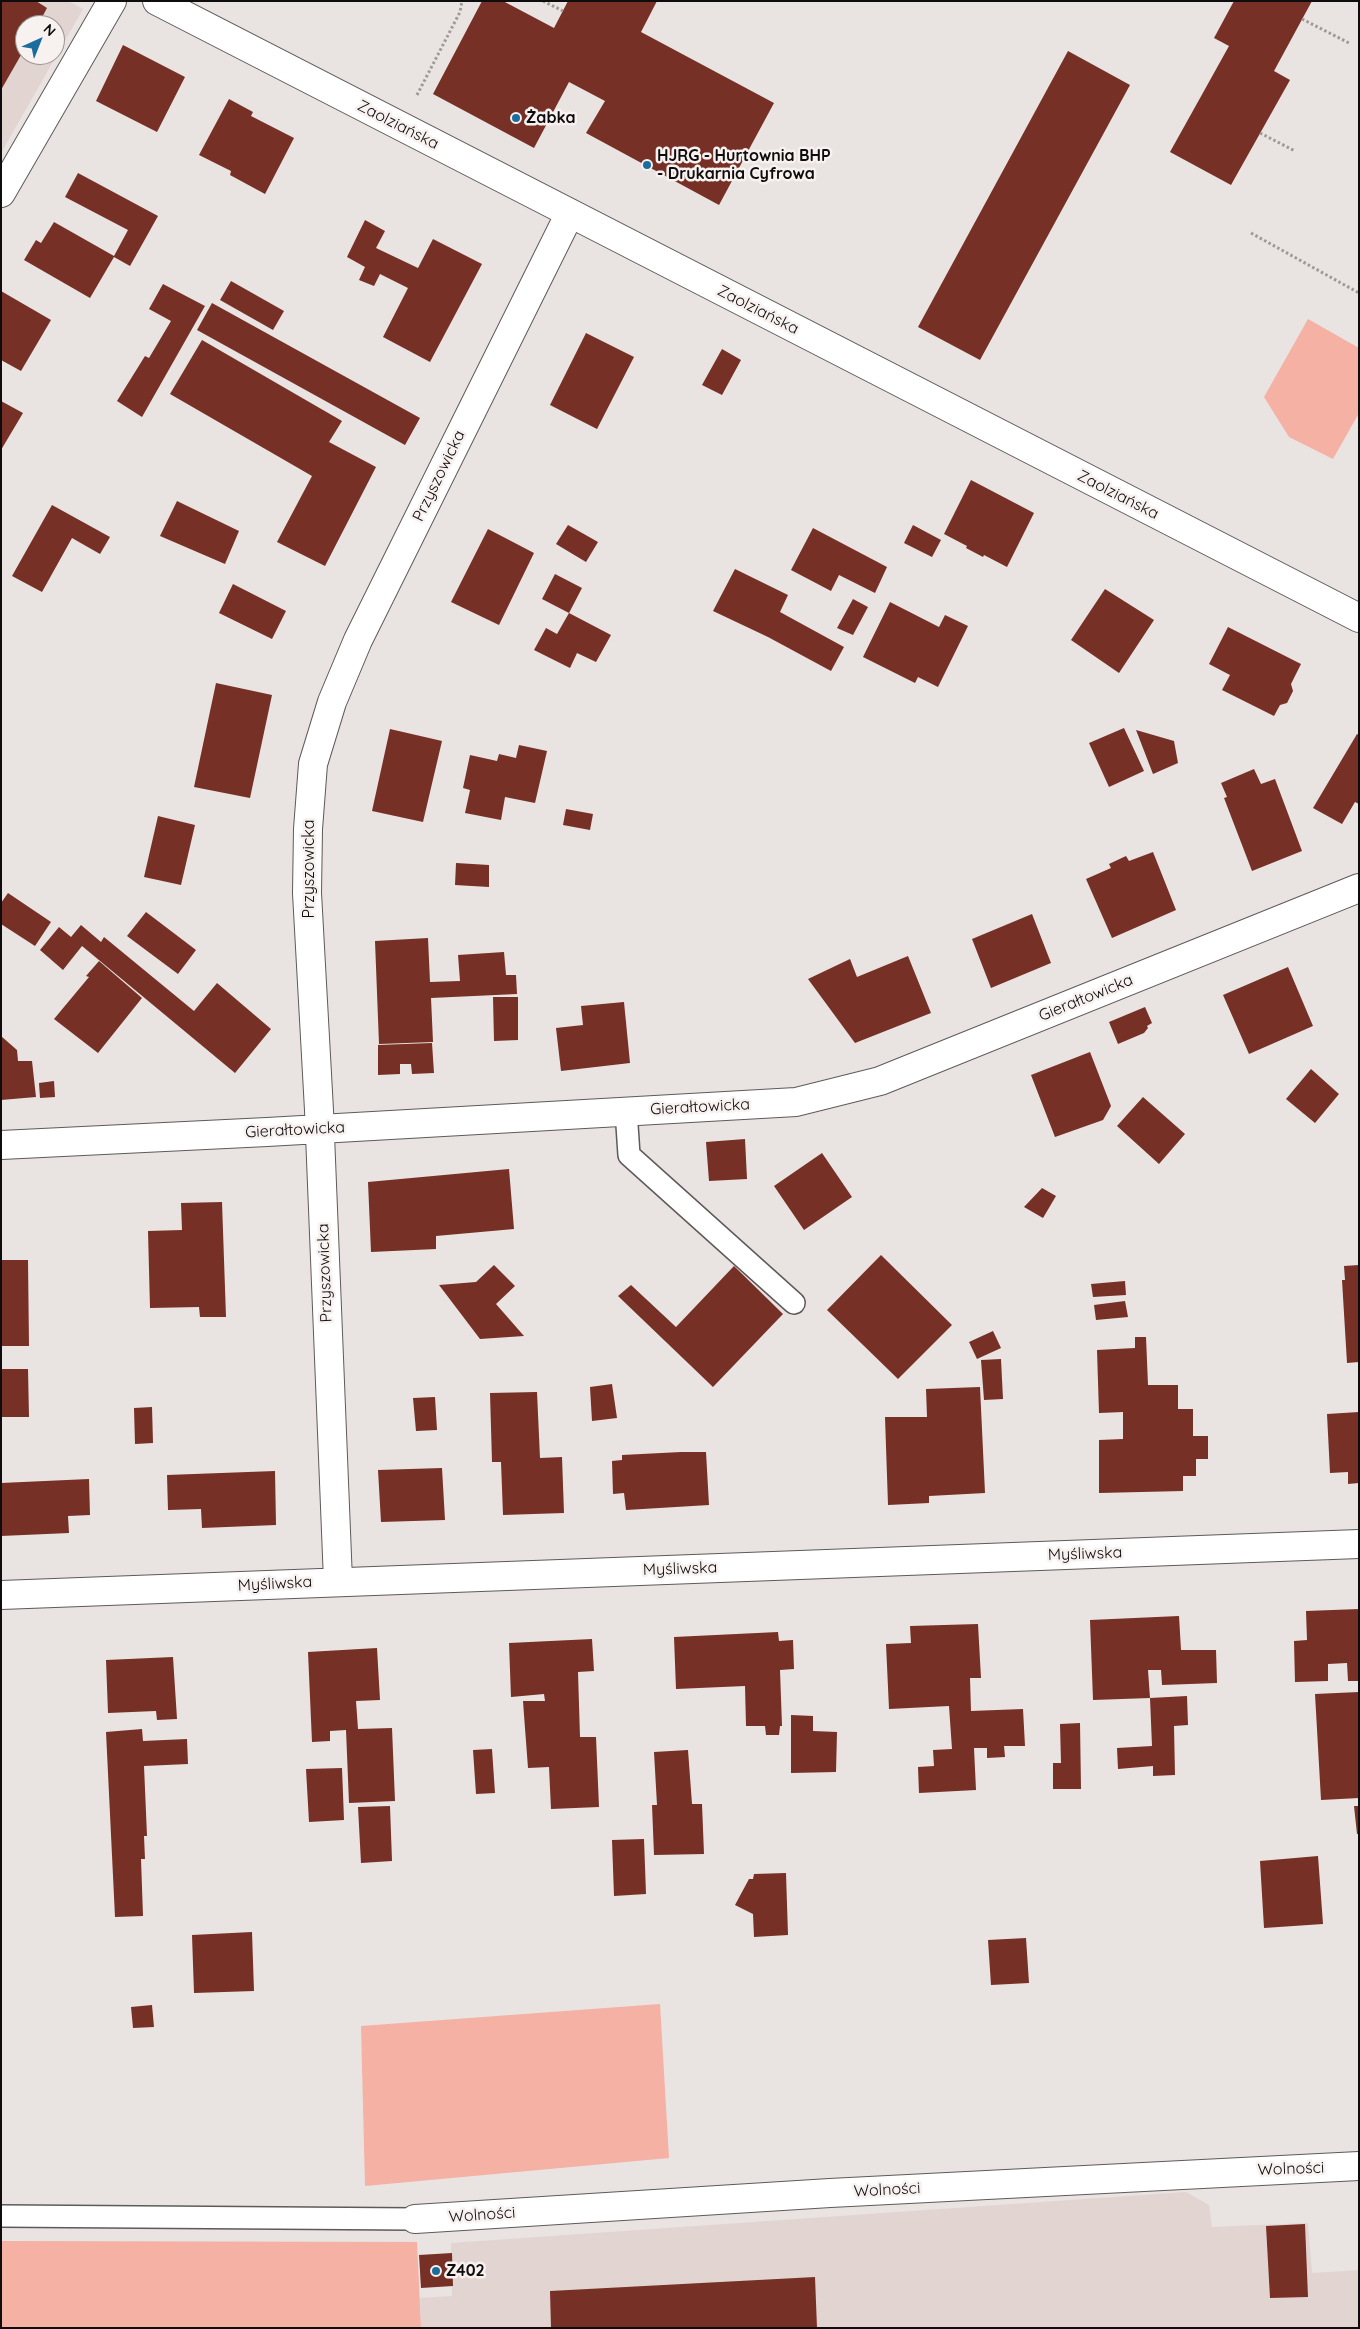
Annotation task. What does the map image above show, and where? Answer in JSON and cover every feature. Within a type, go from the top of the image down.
[{"type":"street","points":[[1,193],[112,1]]},
{"type":"street","name":"Zaolziańska","points":[[157,1],[1359,618]]},
{"type":"street","name":"Przyszowicka","points":[[338,1581],[320,1129],[307,893],[308,829],[313,764],[332,702],[358,640],[570,213]]},
{"type":"street","name":"Gierałtowicka","points":[[1,1145],[796,1102],[880,1081],[1359,888]]},
{"type":"street","name":"Myśliwska","points":[[1,1596],[338,1581],[1359,1544]]},
{"type":"street","name":"Wolności","points":[[415,2219],[830,2193],[1359,2166]]},
{"type":"lane","points":[[626,1110],[629,1155],[794,1303]]},
{"type":"lane","points":[[1,2216],[415,2219]]},
{"type":"path","points":[[400,126],[460,12],[462,1]]},
{"type":"path","points":[[543,1],[563,11]]},
{"type":"path","points":[[1302,19],[1351,44]]},
{"type":"path","points":[[1260,132],[1295,151]]},
{"type":"path","points":[[1251,233],[1359,292]]},
{"type":"shaded area","points":[[1,1],[68,1],[83,9],[65,41],[65,15],[15,15],[15,65],[51,65],[1,153]]},
{"type":"shaded area","points":[[1308,319],[1359,348],[1359,413],[1333,459],[1289,437],[1264,397]]},
{"type":"shaded area","points":[[660,2004],[669,2158],[365,2186],[361,2026]]},
{"type":"shaded area","points":[[1186,2192],[1209,2205],[1212,2227],[1308,2223],[1312,2273],[1359,2270],[1359,2328],[421,2328],[420,2298],[452,2296],[451,2243]]},
{"type":"shaded area","points":[[1,2241],[417,2242],[421,2328],[1,2328]]},
{"type":"building","points":[[1,1],[36,1],[47,8],[43,15],[15,15],[15,65],[1,90]]},
{"type":"building","points":[[482,1],[503,1],[554,28],[568,1],[657,1],[641,32],[774,103],[719,205],[586,133],[605,101],[569,82],[534,148],[433,94]]},
{"type":"building","points":[[1234,1],[1312,1],[1274,71],[1290,80],[1231,185],[1170,152],[1229,46],[1214,38]]},
{"type":"building","points":[[123,45],[185,77],[157,132],[96,101]]},
{"type":"building","points":[[1068,51],[1130,85],[980,360],[918,327]]},
{"type":"building","points":[[229,99],[253,112],[251,116],[294,138],[265,194],[230,175],[231,171],[199,155]]},
{"type":"building","points":[[78,173],[158,216],[130,266],[114,257],[90,298],[24,260],[36,240],[41,243],[54,222],[114,256],[128,230],[65,197]]},
{"type":"building","points":[[365,220],[385,231],[376,248],[418,268],[433,239],[482,264],[430,362],[383,337],[408,288],[380,274],[374,286],[359,280],[365,267],[347,257]]},
{"type":"building","points":[[231,281],[284,311],[273,330],[220,300]]},
{"type":"building","points":[[163,284],[205,306],[142,417],[117,401],[145,356],[149,358],[171,321],[149,309]]},
{"type":"building","points":[[1,291],[51,320],[21,371],[1,360]]},
{"type":"building","points":[[212,303],[420,418],[405,445],[197,330]]},
{"type":"building","points":[[586,333],[634,357],[597,429],[550,405]]},
{"type":"building","points":[[202,340],[342,421],[329,442],[376,467],[325,566],[277,542],[312,476],[170,394]]},
{"type":"building","points":[[722,349],[741,360],[722,395],[702,385]]},
{"type":"building","points":[[1,401],[23,413],[1,450]]},
{"type":"building","points":[[971,480],[1034,513],[1007,567],[984,555],[983,557],[944,534]]},
{"type":"building","points":[[177,501],[239,531],[225,564],[160,536]]},
{"type":"building","points":[[52,505],[110,537],[100,554],[72,538],[42,592],[12,576]]},
{"type":"building","points":[[568,525],[598,542],[586,562],[556,544]]},
{"type":"building","points":[[913,525],[941,540],[932,557],[904,543]]},
{"type":"building","points":[[813,528],[887,567],[875,593],[839,575],[831,591],[791,570]]},
{"type":"building","points":[[488,529],[534,553],[499,625],[451,602]]},
{"type":"building","points":[[735,569],[788,595],[780,612],[844,647],[831,671],[768,637],[713,611]]},
{"type":"building","points":[[555,574],[582,588],[569,613],[542,599]]},
{"type":"building","points":[[233,584],[286,611],[272,639],[219,613]]},
{"type":"building","points":[[1105,589],[1154,620],[1119,673],[1071,640]]},
{"type":"building","points":[[853,599],[868,607],[853,635],[837,628]]},
{"type":"building","points":[[890,602],[939,627],[945,615],[968,626],[938,687],[918,677],[915,683],[863,657]]},
{"type":"building","points":[[569,613],[611,635],[596,662],[577,653],[570,668],[534,650],[546,628],[557,634]]},
{"type":"building","points":[[1228,627],[1301,664],[1291,684],[1293,691],[1287,703],[1280,705],[1274,716],[1222,690],[1230,675],[1209,664]]},
{"type":"building","points":[[216,683],[272,695],[250,798],[194,787]]},
{"type":"building","points":[[1124,728],[1144,771],[1109,787],[1089,743]]},
{"type":"building","points":[[390,729],[442,741],[423,822],[372,811]]},
{"type":"building","points":[[1136,730],[1174,741],[1178,763],[1153,774]]},
{"type":"building","points":[[1357,734],[1359,735],[1359,804],[1355,802],[1342,824],[1313,808]]},
{"type":"building","points":[[519,745],[547,751],[535,803],[505,797],[501,820],[465,813],[470,790],[463,788],[470,755],[497,761],[499,754],[516,758]]},
{"type":"building","points":[[1254,769],[1261,784],[1275,779],[1302,851],[1252,871],[1224,798],[1227,797],[1221,783]]},
{"type":"building","points":[[566,809],[593,814],[590,830],[563,825]]},
{"type":"building","points":[[158,816],[195,825],[181,885],[144,877]]},
{"type":"building","points":[[1153,852],[1176,910],[1112,938],[1086,879],[1111,868],[1109,864],[1126,856],[1129,861]]},
{"type":"building","points":[[456,863],[489,865],[489,887],[455,885]]},
{"type":"building","points":[[8,893],[51,922],[35,946],[1,924],[1,903]]},
{"type":"building","points":[[146,912],[196,950],[178,974],[127,936]]},
{"type":"building","points":[[1032,914],[1051,963],[991,988],[972,939]]},
{"type":"building","points":[[81,925],[101,942],[104,937],[194,1011],[217,983],[271,1029],[235,1073],[82,946],[63,970],[40,950],[59,927],[71,937]]},
{"type":"building","points":[[428,938],[430,982],[460,981],[458,955],[504,952],[506,975],[516,975],[517,994],[431,998],[433,1042],[379,1044],[375,941]]},
{"type":"building","points":[[908,956],[931,1013],[855,1043],[808,979],[850,959],[857,977]]},
{"type":"building","points":[[99,961],[142,998],[98,1053],[54,1019],[89,977],[86,976]]},
{"type":"building","points":[[1288,967],[1313,1026],[1249,1054],[1223,995]]},
{"type":"building","points":[[493,997],[518,997],[518,1040],[494,1041]]},
{"type":"building","points":[[624,1002],[630,1063],[561,1071],[556,1028],[583,1025],[581,1006]]},
{"type":"building","points":[[1145,1007],[1152,1023],[1147,1026],[1148,1028],[1144,1033],[1118,1044],[1109,1022]]},
{"type":"building","points":[[1,1036],[17,1050],[18,1061],[32,1061],[36,1097],[1,1100]]},
{"type":"building","points":[[432,1043],[434,1073],[412,1074],[411,1064],[400,1064],[400,1074],[378,1075],[378,1045]]},
{"type":"building","points":[[1090,1052],[1111,1106],[1103,1120],[1055,1137],[1031,1075]]},
{"type":"building","points":[[1311,1069],[1339,1094],[1315,1123],[1286,1099]]},
{"type":"building","points":[[54,1081],[55,1097],[40,1098],[39,1083]]},
{"type":"building","points":[[1143,1097],[1185,1134],[1159,1164],[1117,1126]]},
{"type":"building","points":[[745,1139],[747,1179],[709,1181],[706,1142]]},
{"type":"building","points":[[822,1153],[852,1197],[804,1230],[774,1186]]},
{"type":"building","points":[[509,1169],[514,1229],[436,1236],[436,1249],[371,1252],[368,1182]]},
{"type":"building","points":[[1042,1188],[1056,1196],[1043,1218],[1024,1207]]},
{"type":"building","points":[[222,1202],[226,1317],[200,1317],[199,1307],[150,1308],[148,1231],[182,1230],[181,1203]]},
{"type":"building","points":[[881,1255],[952,1325],[898,1379],[827,1310]]},
{"type":"building","points":[[1,1260],[28,1260],[29,1346],[1,1346]]},
{"type":"building","points":[[494,1265],[515,1286],[496,1304],[524,1336],[480,1339],[439,1285],[476,1282]]},
{"type":"building","points":[[1359,1265],[1359,1362],[1347,1363],[1342,1280],[1345,1280],[1344,1266]]},
{"type":"building","points":[[734,1266],[783,1314],[713,1387],[618,1296],[631,1285],[676,1327]]},
{"type":"building","points":[[1125,1281],[1126,1295],[1093,1297],[1091,1284]]},
{"type":"building","points":[[1125,1301],[1128,1317],[1096,1320],[1094,1305]]},
{"type":"building","points":[[993,1331],[1001,1348],[977,1359],[969,1342]]},
{"type":"building","points":[[1135,1337],[1146,1337],[1148,1385],[1178,1385],[1178,1409],[1193,1409],[1193,1436],[1208,1436],[1208,1459],[1196,1459],[1196,1476],[1183,1476],[1183,1491],[1099,1493],[1099,1440],[1123,1439],[1123,1412],[1099,1413],[1097,1350],[1135,1348]]},
{"type":"building","points":[[1001,1359],[1003,1399],[984,1400],[981,1360]]},
{"type":"building","points":[[1,1369],[28,1369],[29,1417],[1,1417]]},
{"type":"building","points":[[612,1384],[617,1418],[592,1421],[590,1387]]},
{"type":"building","points":[[980,1387],[985,1493],[929,1496],[929,1503],[888,1505],[885,1417],[927,1417],[926,1389]]},
{"type":"building","points":[[537,1392],[540,1458],[562,1457],[564,1513],[503,1515],[501,1462],[492,1462],[490,1393]]},
{"type":"building","points":[[435,1397],[437,1430],[416,1431],[413,1398]]},
{"type":"building","points":[[152,1407],[153,1443],[135,1444],[134,1408]]},
{"type":"building","points":[[1359,1412],[1359,1483],[1348,1484],[1348,1472],[1330,1473],[1327,1414]]},
{"type":"building","points":[[706,1452],[709,1505],[626,1510],[624,1493],[613,1494],[612,1461],[622,1460],[622,1455]]},
{"type":"building","points":[[442,1468],[445,1520],[381,1522],[378,1470]]},
{"type":"building","points":[[275,1471],[276,1525],[202,1528],[201,1509],[168,1510],[167,1475]]},
{"type":"building","points":[[89,1479],[90,1515],[68,1516],[69,1533],[1,1536],[1,1483]]},
{"type":"building","points":[[1359,1609],[1359,1681],[1348,1681],[1347,1663],[1328,1664],[1328,1681],[1295,1682],[1294,1641],[1307,1640],[1306,1611]]},
{"type":"building","points":[[1179,1616],[1181,1650],[1216,1650],[1217,1683],[1162,1685],[1161,1670],[1148,1670],[1150,1698],[1093,1700],[1090,1620]]},
{"type":"building","points":[[978,1624],[981,1678],[970,1678],[971,1711],[1023,1709],[1025,1746],[1004,1746],[1005,1757],[987,1758],[987,1748],[974,1748],[976,1790],[919,1793],[918,1767],[934,1766],[933,1750],[952,1749],[949,1706],[889,1709],[886,1644],[911,1643],[910,1626]]},
{"type":"building","points":[[778,1632],[779,1641],[793,1640],[794,1669],[780,1670],[782,1726],[780,1726],[779,1735],[766,1735],[765,1726],[746,1726],[745,1686],[676,1689],[674,1637]]},
{"type":"building","points":[[592,1639],[594,1671],[578,1672],[580,1737],[596,1737],[599,1807],[551,1809],[549,1767],[528,1768],[523,1701],[545,1701],[544,1694],[511,1697],[509,1643]]},
{"type":"building","points":[[377,1648],[380,1700],[356,1701],[358,1729],[392,1728],[395,1801],[349,1803],[346,1730],[330,1731],[330,1741],[312,1742],[308,1652]]},
{"type":"building","points":[[173,1657],[177,1719],[157,1720],[156,1711],[108,1713],[106,1660]]},
{"type":"building","points":[[1359,1692],[1359,1798],[1321,1800],[1315,1694]]},
{"type":"building","points":[[1187,1696],[1188,1725],[1174,1726],[1175,1775],[1153,1776],[1153,1766],[1118,1769],[1117,1748],[1152,1746],[1150,1698]]},
{"type":"building","points":[[791,1715],[813,1716],[813,1731],[837,1732],[836,1772],[791,1773]]},
{"type":"building","points":[[1080,1723],[1081,1789],[1053,1789],[1053,1763],[1061,1763],[1060,1724]]},
{"type":"building","points":[[142,1729],[143,1741],[187,1739],[188,1764],[144,1766],[147,1836],[144,1836],[145,1859],[141,1859],[143,1916],[115,1917],[106,1732]]},
{"type":"building","points":[[492,1749],[495,1793],[476,1794],[473,1750]]},
{"type":"building","points":[[688,1750],[692,1804],[702,1804],[704,1854],[654,1855],[652,1805],[657,1805],[654,1752]]},
{"type":"building","points":[[342,1768],[344,1820],[309,1822],[306,1769]]},
{"type":"building","points":[[390,1806],[392,1861],[361,1863],[358,1807]]},
{"type":"building","points":[[1354,1806],[1359,1806],[1359,1834],[1357,1834]]},
{"type":"building","points":[[644,1839],[646,1894],[614,1896],[612,1840]]},
{"type":"building","points":[[1318,1856],[1323,1924],[1264,1928],[1260,1861]]},
{"type":"building","points":[[786,1873],[788,1935],[754,1937],[753,1914],[735,1905],[749,1879],[753,1879],[754,1874]]},
{"type":"building","points":[[252,1932],[254,1991],[194,1993],[192,1935]]},
{"type":"building","points":[[1026,1938],[1029,1983],[991,1985],[988,1940]]},
{"type":"building","points":[[152,2005],[154,2027],[133,2028],[131,2007]]},
{"type":"building","points":[[1305,2224],[1308,2297],[1270,2298],[1266,2226]]},
{"type":"building","name":"Z402","points":[[452,2253],[453,2286],[421,2288],[419,2255]]},
{"type":"building","points":[[815,2277],[817,2328],[551,2328],[550,2291]]},
{"type":"place","name":"Żabka","points":[[516,118]]},
{"type":"place","name":"HJRG - Hurtownia BHP - Drukarnia Cyfrowa","points":[[647,165]]},
{"type":"place","name":"Z402","points":[[436,2271]]}]
